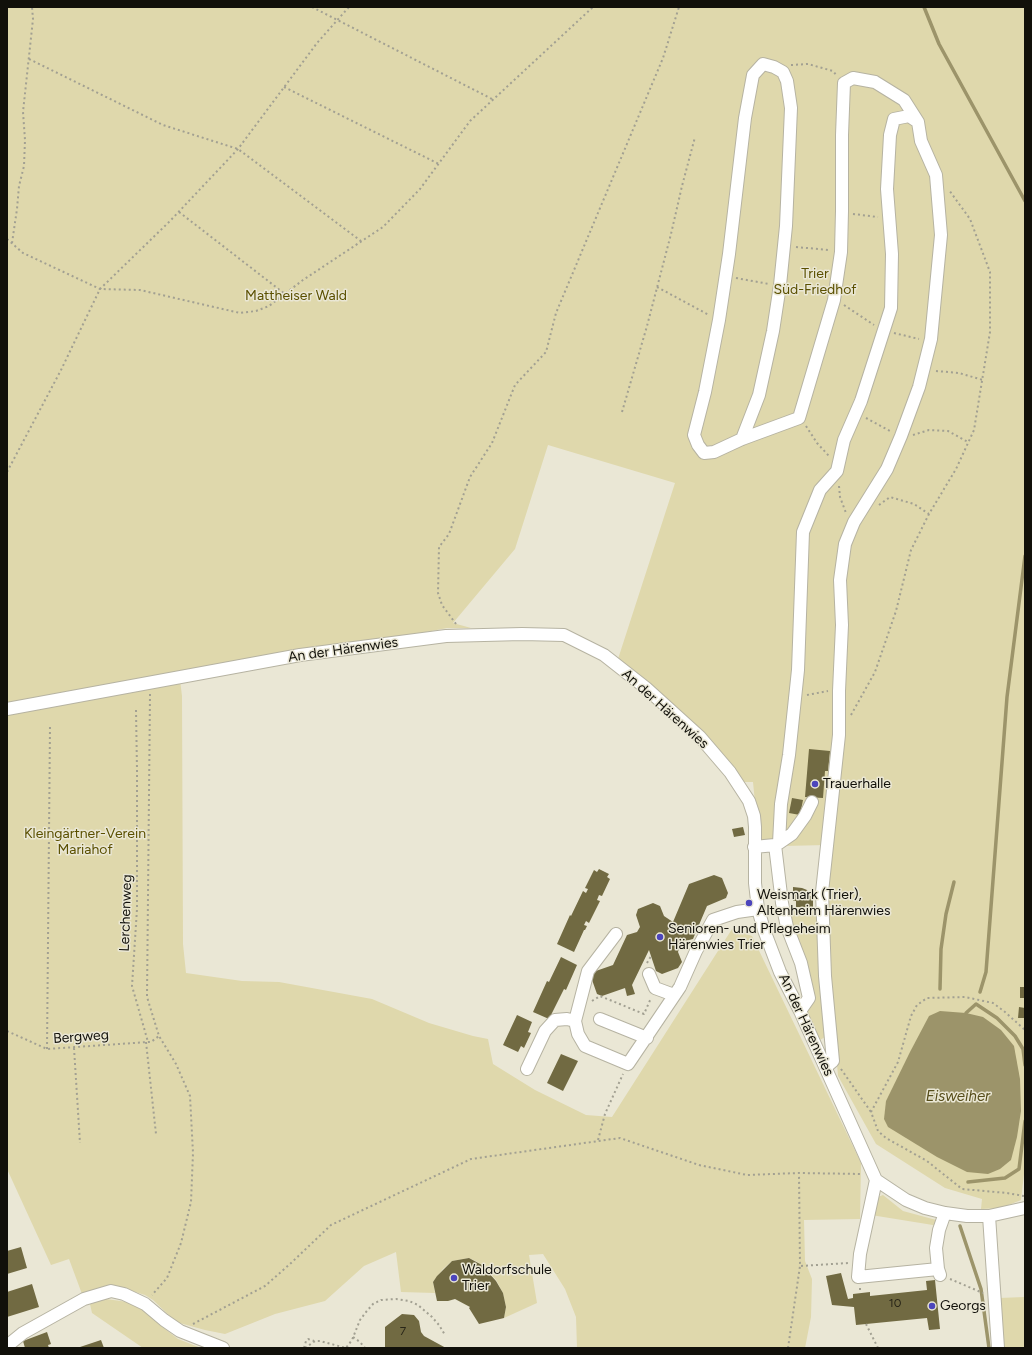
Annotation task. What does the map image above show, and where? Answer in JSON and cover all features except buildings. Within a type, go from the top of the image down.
[{"type":"street","points":[[742,439],[759,395],[773,331],[780,285],[786,226],[791,108],[783,72],[774,67],[763,64],[753,75],[744,125],[729,254],[719,320],[705,392],[694,435],[698,445],[704,453],[714,452],[742,439],[798,418],[834,300],[840,252],[844,83],[853,78],[875,82],[904,100],[918,122],[921,141],[936,175],[941,235],[931,339],[919,387],[887,469],[854,522],[845,544],[840,580],[842,625],[839,735],[822,892],[829,1064]]},
{"type":"street","points":[[800,1011],[809,998],[801,963],[787,927],[782,903],[777,844],[796,697],[803,532],[820,490],[836,471],[844,440],[861,401],[880,328],[891,308],[892,254],[887,189],[890,136],[894,119],[909,116],[918,122]]},
{"type":"street","name":"An der Härenwies","points":[[7,709],[300,655],[446,636],[522,634],[564,635],[604,655],[646,688],[700,737],[730,772],[749,801],[754,816],[754,847],[758,908],[764,930],[780,972],[829,1064],[875,1177]]},
{"type":"street","points":[[754,847],[777,844],[792,834],[805,816],[812,802]]},
{"type":"street","points":[[616,934],[588,971],[575,1021],[578,1034],[586,1046],[628,1064],[674,996],[713,920],[737,912],[758,908]]},
{"type":"street","points":[[649,974],[655,988],[674,996]]},
{"type":"street","points":[[527,1070],[545,1031],[555,1020],[567,1019],[575,1021]]},
{"type":"street","points":[[600,1020],[647,1038]]},
{"type":"street","points":[[945,1213],[936,1248],[939,1272],[858,1277],[859,1262],[866,1234],[875,1177],[906,1200],[925,1208],[945,1213],[967,1216],[989,1216],[1025,1208]]},
{"type":"street","points":[[989,1216],[998,1348]]},
{"type":"street","points":[[7,1346],[23,1333],[84,1299],[111,1291],[124,1294],[145,1304],[180,1331],[223,1348]]},
{"type":"path","points":[[12,243],[19,186],[24,166],[25,140],[23,112],[33,19],[32,7]]},
{"type":"path","points":[[312,7],[493,99]]},
{"type":"path","points":[[7,472],[61,370],[100,289],[179,212],[238,150],[317,43],[349,7]]},
{"type":"path","points":[[7,239],[23,253],[100,289],[140,290],[240,313],[256,311],[269,306],[284,294],[383,227],[420,189],[470,121],[593,7]]},
{"type":"path","points":[[465,636],[450,618],[442,605],[438,593],[439,547],[449,534],[470,477],[492,443],[515,385],[546,352],[556,313],[663,58],[679,7]]},
{"type":"path","points":[[29,59],[163,125],[238,150],[361,241]]},
{"type":"path","points":[[783,72],[791,64],[808,64],[832,70],[844,83]]},
{"type":"path","points":[[284,87],[438,164]]},
{"type":"path","points":[[622,412],[657,287],[695,137]]},
{"type":"path","points":[[850,716],[875,672],[896,611],[911,550],[929,514],[956,469],[974,430],[983,380],[990,332],[990,272],[970,219],[947,186],[936,175]]},
{"type":"path","points":[[179,212],[284,294]]},
{"type":"path","points":[[856,215],[890,218]]},
{"type":"path","points":[[801,248],[840,252]]},
{"type":"path","points":[[742,280],[780,285]]},
{"type":"path","points":[[657,287],[719,320]]},
{"type":"path","points":[[854,311],[880,328],[914,338]]},
{"type":"path","points":[[919,387],[936,370],[959,373],[983,380]]},
{"type":"path","points":[[798,418],[809,429],[817,443],[831,458],[836,471],[840,497],[848,517],[854,522]]},
{"type":"path","points":[[870,420],[905,437],[929,430],[948,431],[968,442]]},
{"type":"path","points":[[878,506],[890,497],[914,504],[929,514]]},
{"type":"path","points":[[145,1304],[166,1278],[181,1243],[191,1202],[193,1153],[190,1096],[176,1064],[159,1036],[147,997],[150,682]]},
{"type":"path","points":[[796,697],[825,691]]},
{"type":"path","name":"Lerchenweg","points":[[136,710],[137,902],[132,986],[147,1042],[156,1134]]},
{"type":"path","points":[[47,1049],[50,726]]},
{"type":"path","points":[[600,996],[644,1014],[655,988]]},
{"type":"path","points":[[871,1112],[898,1062],[911,1016],[917,1005],[927,998],[965,997],[993,1003],[1025,1030]]},
{"type":"path","name":"Bergweg","points":[[7,1031],[47,1049],[151,1042],[159,1036]]},
{"type":"path","points":[[74,1048],[80,1143]]},
{"type":"path","points":[[598,1141],[604,1114],[628,1064]]},
{"type":"path","points":[[829,1064],[846,1075],[856,1092],[871,1112],[878,1131],[886,1138],[928,1161],[962,1189],[1025,1196]]},
{"type":"path","points":[[180,1331],[265,1286],[331,1225],[471,1159],[620,1138],[699,1165],[747,1175],[799,1173],[875,1177]]},
{"type":"path","points":[[788,1348],[800,1266],[799,1173]]},
{"type":"path","points":[[800,1266],[859,1262]]},
{"type":"path","points":[[939,1272],[977,1290]]},
{"type":"path","points":[[304,1348],[308,1340],[320,1340],[346,1348],[353,1337],[360,1320],[373,1304],[382,1300],[396,1299],[409,1301],[426,1310],[439,1325],[445,1336]]},
{"type":"path","points":[[866,1324],[878,1348]]},
{"type":"path","points":[[353,1337],[365,1348]]},
{"type":"path","points":[[304,1348],[315,1341]]},
{"type":"green space","points":[[7,7],[1025,7],[1025,1165],[1021,1200],[1001,1208],[981,1209],[982,1199],[945,1188],[876,1144],[838,1076],[825,920],[827,845],[783,846],[759,842],[753,782],[742,782],[706,736],[618,659],[675,483],[548,445],[515,549],[453,623],[471,628],[447,628],[180,680],[182,696],[183,944],[186,973],[242,981],[279,982],[372,999],[429,1023],[488,1039],[493,1064],[535,1090],[586,1115],[612,1117],[732,929],[752,936],[861,1163],[860,1219],[804,1220],[805,1261],[812,1279],[811,1317],[805,1348],[577,1348],[576,1317],[565,1289],[543,1254],[529,1255],[537,1303],[504,1318],[506,1307],[503,1293],[496,1280],[482,1265],[476,1261],[469,1258],[452,1261],[443,1269],[433,1282],[435,1293],[401,1292],[396,1252],[364,1266],[325,1301],[275,1314],[225,1334],[176,1322],[153,1300],[145,1295],[120,1287],[82,1294],[69,1259],[51,1265],[7,1169]]},
{"type":"green space","points":[[787,911],[818,911],[827,1036],[818,1041],[804,1012],[814,1001]]},
{"type":"green space","points":[[883,1195],[903,1211],[940,1221],[939,1226],[871,1215],[878,1197]]},
{"type":"green space","points":[[1025,1297],[1025,1348],[1002,1348],[999,1298]]},
{"type":"green space","points":[[106,1299],[128,1302],[146,1312],[178,1339],[201,1348],[143,1348],[92,1313],[90,1304]]},
{"type":"water","name":"Eisweiher","points":[[940,1011],[966,1013],[983,1017],[1001,1030],[1014,1046],[1020,1079],[1021,1111],[1017,1137],[1011,1160],[1000,1169],[988,1174],[967,1172],[937,1157],[888,1127],[884,1119],[886,1101],[910,1052],[929,1016]]},
{"type":"waterway","points":[[924,7],[939,44],[1025,201]]},
{"type":"waterway","points":[[980,992],[986,972],[1007,697],[1025,556]]},
{"type":"waterway","points":[[940,989],[941,949],[946,914],[954,882]]},
{"type":"waterway","points":[[966,1013],[976,1004],[997,1018],[1015,1036],[1023,1049],[1025,1065]]},
{"type":"waterway","points":[[968,1182],[1005,1178],[1019,1169],[1025,1121]]},
{"type":"waterway","points":[[960,1226],[981,1289],[989,1348]]},
{"type":"place","name":"Trauerhalle","points":[[815,784]]},
{"type":"place","name":"Weismark (Trier), Altenheim Härenwies","points":[[749,903]]},
{"type":"place","name":"Senioren- und Pflegeheim Härenwies Trier","points":[[660,937]]},
{"type":"place","name":"Waldorfschule Trier","points":[[454,1278]]},
{"type":"place","name":"Georgs","points":[[932,1306]]},
{"type":"park label","name":"Trier Süd-Friedhof","points":[[815,282]]},
{"type":"park label","name":"Mattheiser Wald","points":[[296,296]]},
{"type":"park label","name":"Kleingärtner-Verein Mariahof","points":[[85,842]]}]
